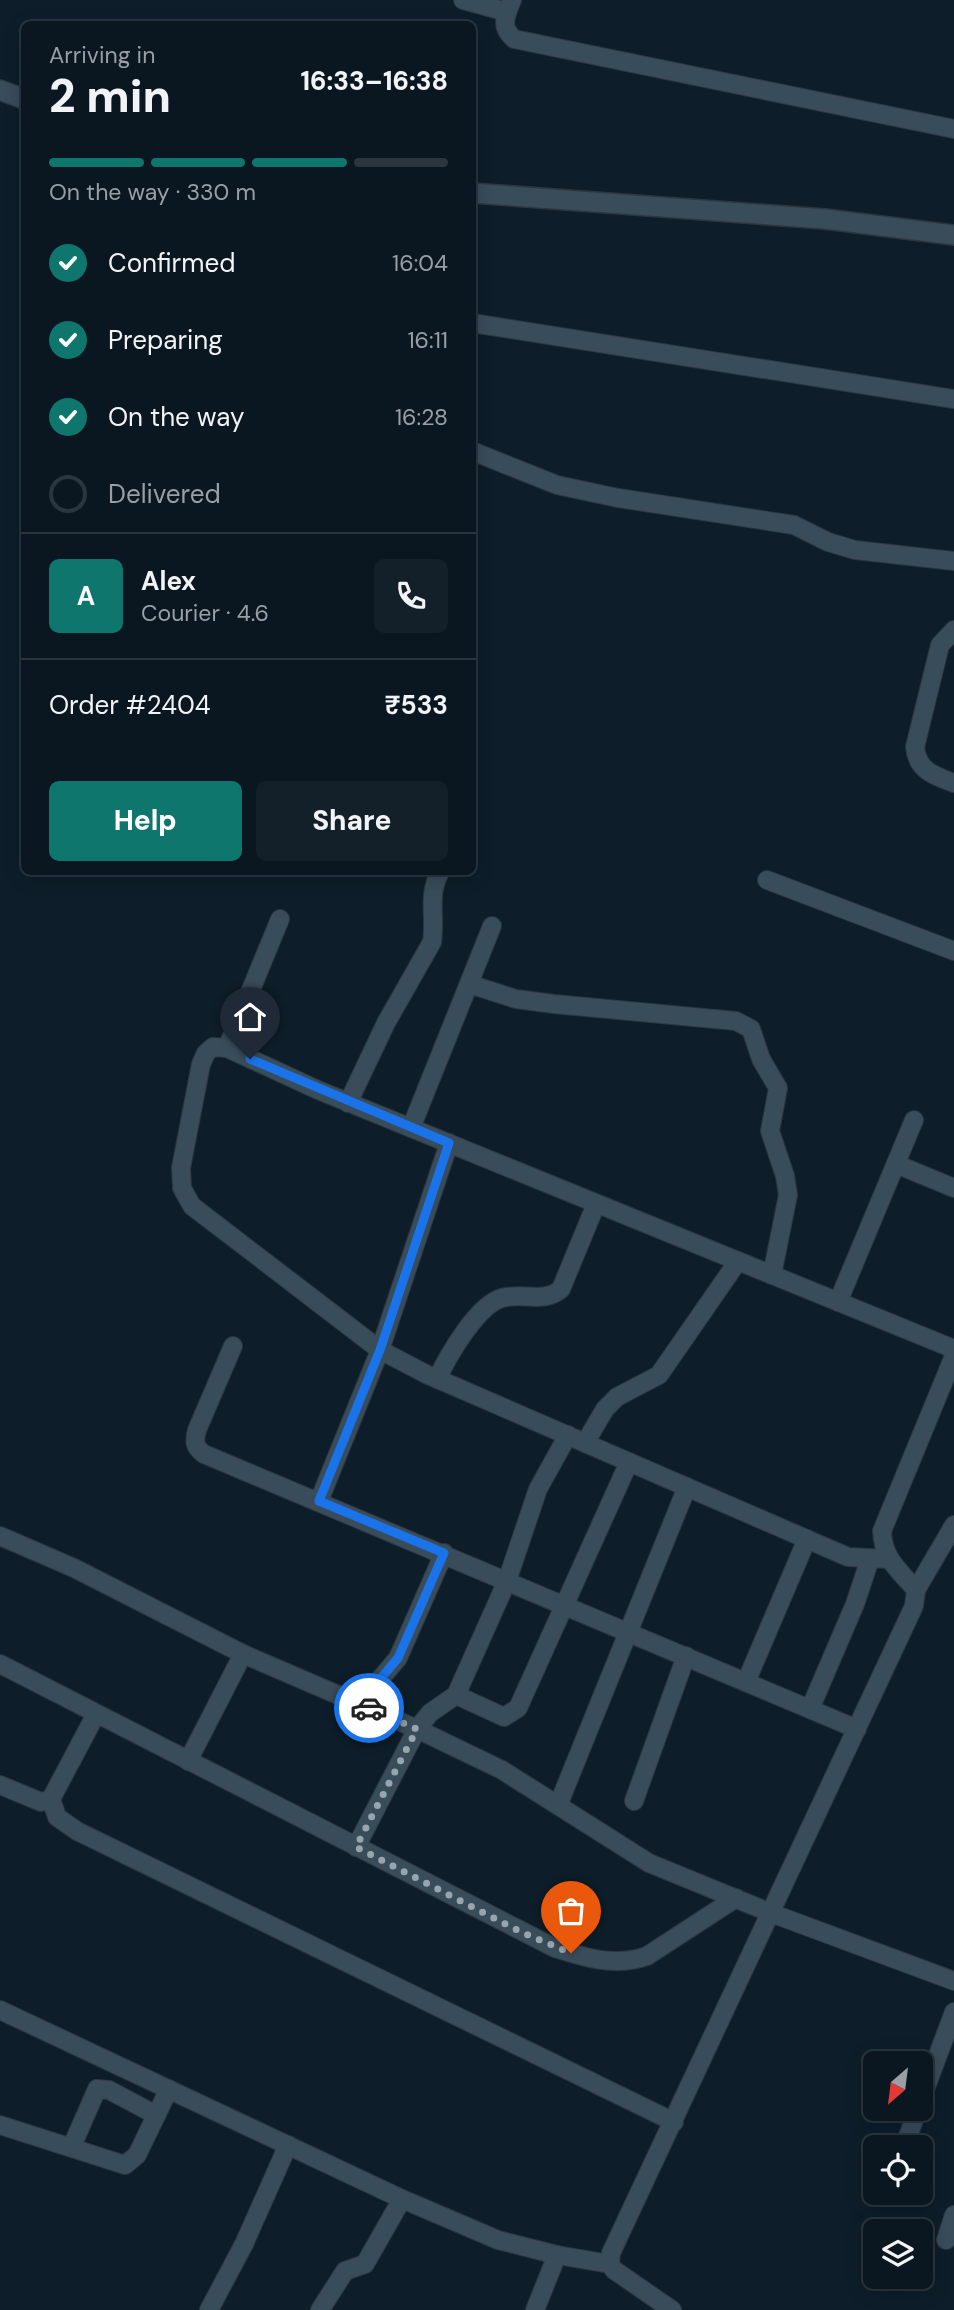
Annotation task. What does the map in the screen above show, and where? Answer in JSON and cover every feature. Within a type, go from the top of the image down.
[{"type":"street","points":[[463,0],[510,6],[504,22],[506,32],[523,41],[954,129]]},
{"type":"street","points":[[0,90],[21,98]]},
{"type":"street","points":[[476,193],[825,219],[954,235]]},
{"type":"street","points":[[476,324],[954,399]]},
{"type":"street","points":[[476,454],[557,485],[618,498],[794,525],[828,542],[855,550],[954,561]]},
{"type":"street","points":[[954,630],[940,645],[915,747],[916,761],[925,770],[954,783]]},
{"type":"street","points":[[348,1102],[386,1023],[432,942],[434,927],[430,897],[439,875]]},
{"type":"street","points":[[767,880],[954,951]]},
{"type":"street","points":[[227,1048],[280,919]]},
{"type":"street","points":[[411,1128],[492,926]]},
{"type":"street","points":[[469,984],[516,999],[736,1021],[751,1029],[761,1059],[778,1088],[769,1131],[785,1176],[788,1195],[772,1275]]},
{"type":"street","points":[[888,1559],[848,1557],[437,1379],[380,1350],[192,1206],[182,1188],[181,1168],[201,1064],[206,1053],[213,1047],[227,1048],[348,1102],[954,1349]]},
{"type":"street","points":[[838,1302],[914,1120]]},
{"type":"street","points":[[319,1501],[380,1350],[449,1143]]},
{"type":"street","points":[[896,1164],[954,1188]]},
{"type":"street","points":[[437,1379],[455,1345],[493,1302],[515,1297],[554,1296],[561,1289],[596,1203]]},
{"type":"street","points":[[585,1443],[605,1409],[617,1397],[659,1374],[738,1261]]},
{"type":"street","points":[[233,1346],[197,1430],[194,1441],[197,1450],[857,1730]]},
{"type":"street","points":[[916,1590],[888,1559],[882,1546],[882,1531],[954,1356]]},
{"type":"street","points":[[356,1847],[417,1729],[430,1713],[456,1695],[507,1581],[534,1498],[568,1436]]},
{"type":"street","points":[[456,1695],[496,1715],[511,1715],[526,1696],[629,1462]]},
{"type":"street","points":[[559,1803],[626,1631],[687,1487]]},
{"type":"street","points":[[610,2264],[611,2253],[914,1606],[916,1590],[954,1525]]},
{"type":"street","points":[[0,1536],[74,1568],[140,1605],[243,1654],[417,1729],[502,1770],[559,1803],[649,1863],[771,1913],[954,1981]]},
{"type":"street","points":[[746,1682],[807,1539]]},
{"type":"street","points":[[359,1704],[398,1658],[444,1553]]},
{"type":"street","points":[[810,1709],[855,1604],[870,1559]]},
{"type":"street","points":[[188,1761],[243,1654]]},
{"type":"street","points":[[634,1801],[686,1656]]},
{"type":"street","points":[[0,1664],[555,1948],[614,1962],[647,1956],[736,1898]]},
{"type":"street","points":[[0,1785],[32,1800],[40,1802],[51,1799],[96,1714]]},
{"type":"street","points":[[51,1799],[57,1816],[77,1831],[674,2122]]},
{"type":"street","points":[[0,2010],[402,2199],[498,2240],[557,2255],[610,2264],[621,2277],[672,2310]]},
{"type":"street","points":[[933,2068],[954,2012]]},
{"type":"street","points":[[72,2146],[97,2089],[109,2090],[156,2115]]},
{"type":"street","points":[[0,2125],[125,2165],[137,2155],[169,2089]]},
{"type":"street","points":[[209,2310],[244,2244],[288,2145]]},
{"type":"street","points":[[320,2310],[345,2272],[362,2266],[370,2258],[402,2199]]},
{"type":"street","points":[[946,2240],[954,2216]]},
{"type":"street","points":[[535,2310],[557,2255]]},
{"type":"way so far","points":[[369,1708],[417,1729],[356,1847],[521,1932],[571,1953]]},
{"type":"route","points":[[250,1059],[318,1090],[449,1143],[380,1350],[319,1501],[444,1553],[398,1658],[359,1704],[369,1708]]}]
